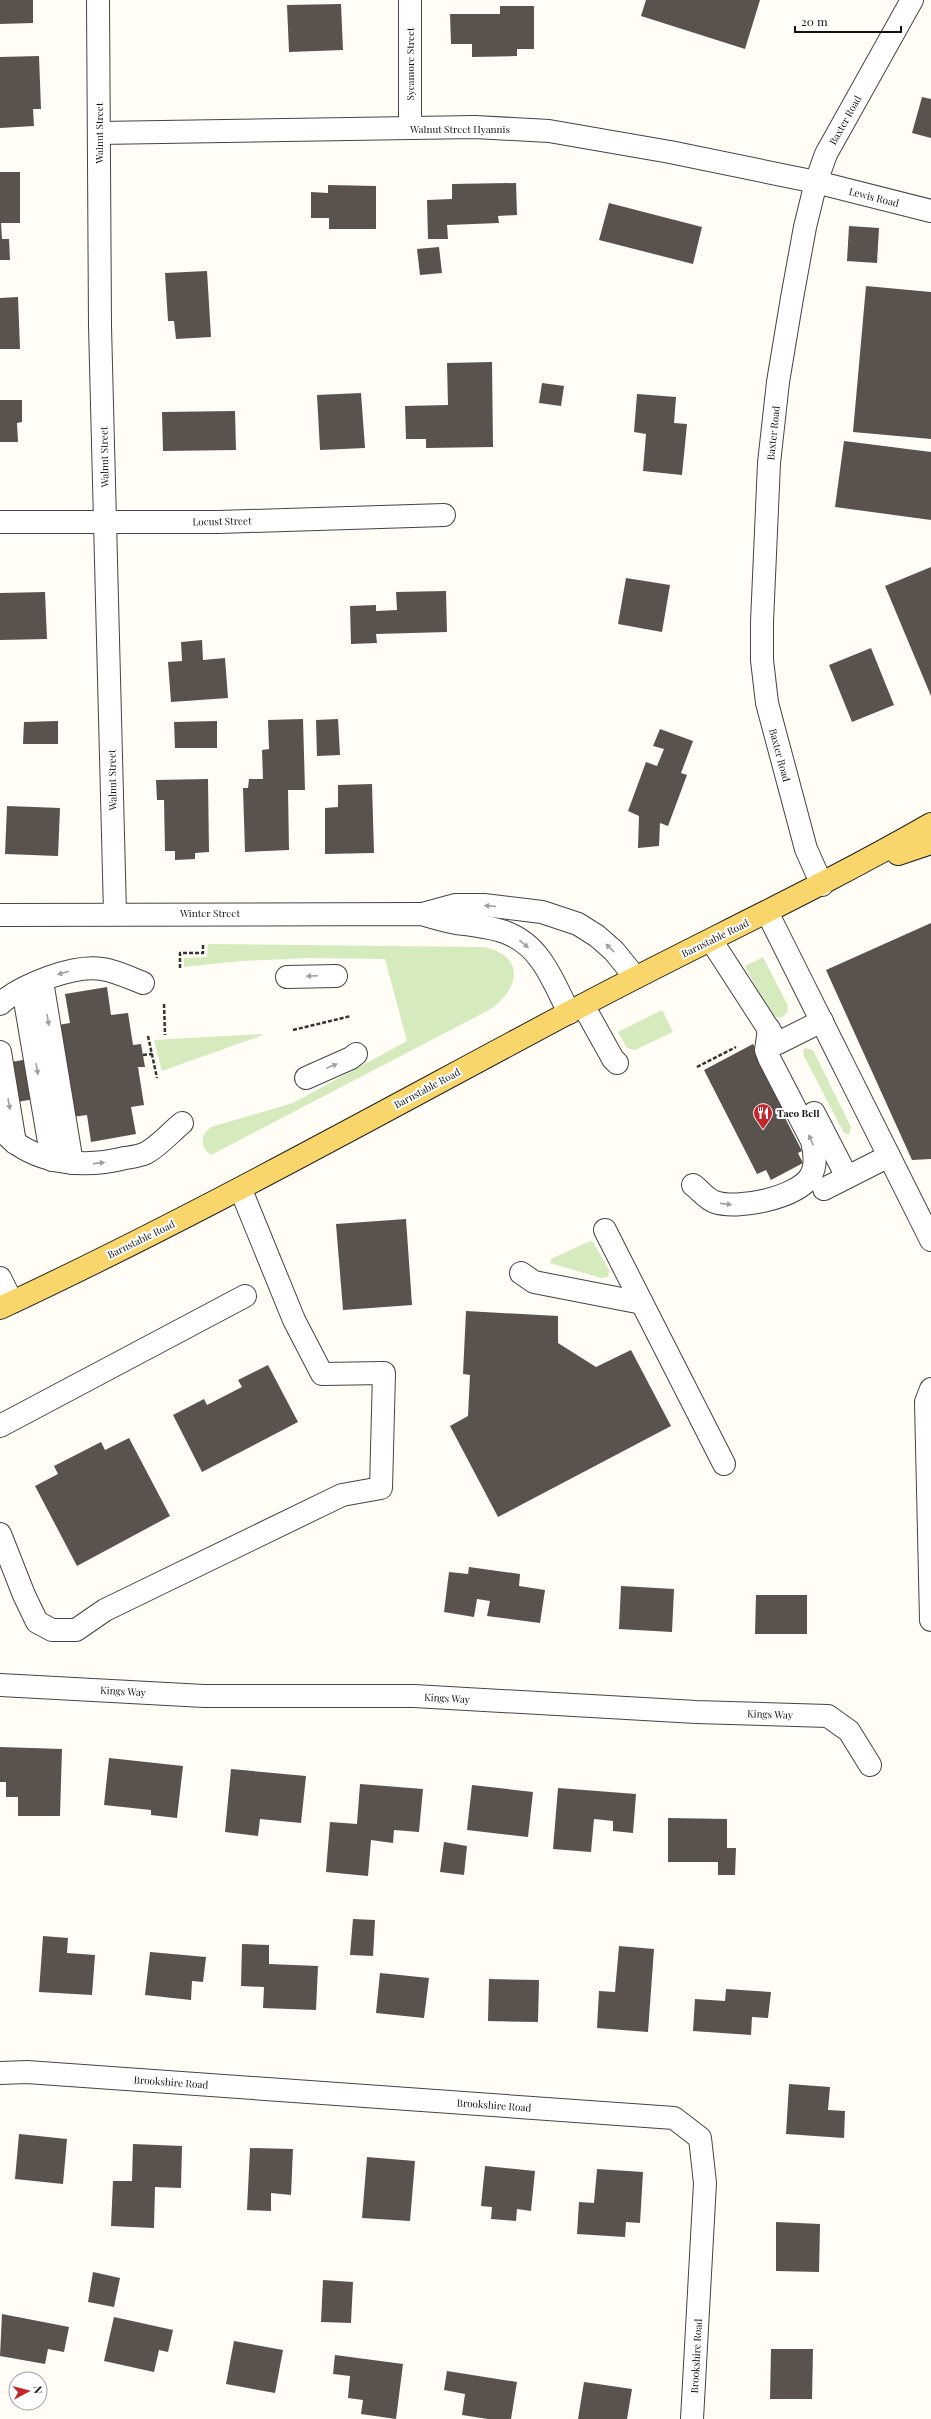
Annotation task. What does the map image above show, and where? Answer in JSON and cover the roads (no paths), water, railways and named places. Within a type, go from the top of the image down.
[{"type":"main road","name":"Barnstable Road","points":[[6,1305],[241,1190],[635,977],[855,868],[931,824]]},
{"type":"main road","name":"Barnstable Road","points":[[855,868],[931,843]]},
{"type":"street","name":"Walnut Street","points":[[98,0],[100,326],[115,913]]},
{"type":"street","name":"Sycamore Street","points":[[410,0],[410,128]]},
{"type":"street","name":"Baxter Road","points":[[822,884],[806,849],[767,703],[762,660],[769,463],[778,382],[805,227],[816,182],[826,154],[912,0]]},
{"type":"street","name":"Walnut Street Hyannis","points":[[99,133],[475,127],[549,131],[670,152],[816,182]]},
{"type":"street","name":"Lewis Road","points":[[816,182],[931,211]]},
{"type":"street","name":"Locust Street","points":[[0,522],[219,522],[444,515]]},
{"type":"street","name":"Winter Street","points":[[421,914],[455,905],[484,905],[542,912],[578,924],[597,936],[614,951],[635,977]]},
{"type":"street","points":[[767,912],[931,1240]]},
{"type":"street","name":"Winter Street","points":[[0,915],[115,913],[421,914],[455,923],[497,928],[520,940],[540,958],[617,1063]]},
{"type":"street","points":[[711,940],[773,1036],[847,1177]]},
{"type":"street","points":[[0,1004],[10,995],[32,985],[77,969],[102,968],[143,983]]},
{"type":"street","points":[[287,977],[336,976]]},
{"type":"street","points":[[32,985],[62,1162]]},
{"type":"street","points":[[693,1185],[713,1202],[732,1205],[772,1199],[784,1195],[801,1186],[810,1177],[814,1165],[814,1147],[766,1050],[773,1036],[822,1021]]},
{"type":"street","points":[[0,1052],[8,1136],[62,1162],[100,1163],[146,1153],[182,1123]]},
{"type":"street","points":[[306,1078],[356,1054]]},
{"type":"street","points":[[824,1189],[889,1156]]},
{"type":"street","points":[[0,1534],[24,1595],[37,1622],[52,1630],[76,1630],[105,1610],[342,1495],[381,1488],[384,1374],[322,1374],[294,1320],[241,1190]]},
{"type":"street","points":[[605,1230],[724,1464]]},
{"type":"street","points":[[521,1273],[534,1282],[642,1303]]},
{"type":"street","points":[[0,1278],[6,1305]]},
{"type":"street","points":[[0,1426],[245,1296]]},
{"type":"street","points":[[931,1389],[926,1402],[931,1620]]},
{"type":"street","name":"Kings Way","points":[[0,1684],[204,1696],[414,1696],[696,1712],[828,1716],[849,1731],[870,1765]]},
{"type":"street","name":"Brookshire Road","points":[[0,2073],[27,2072],[674,2118],[700,2138],[704,2158],[706,2183],[692,2419]]},
{"type":"place","name":"Taco Bell","points":[[763,1130]]}]
